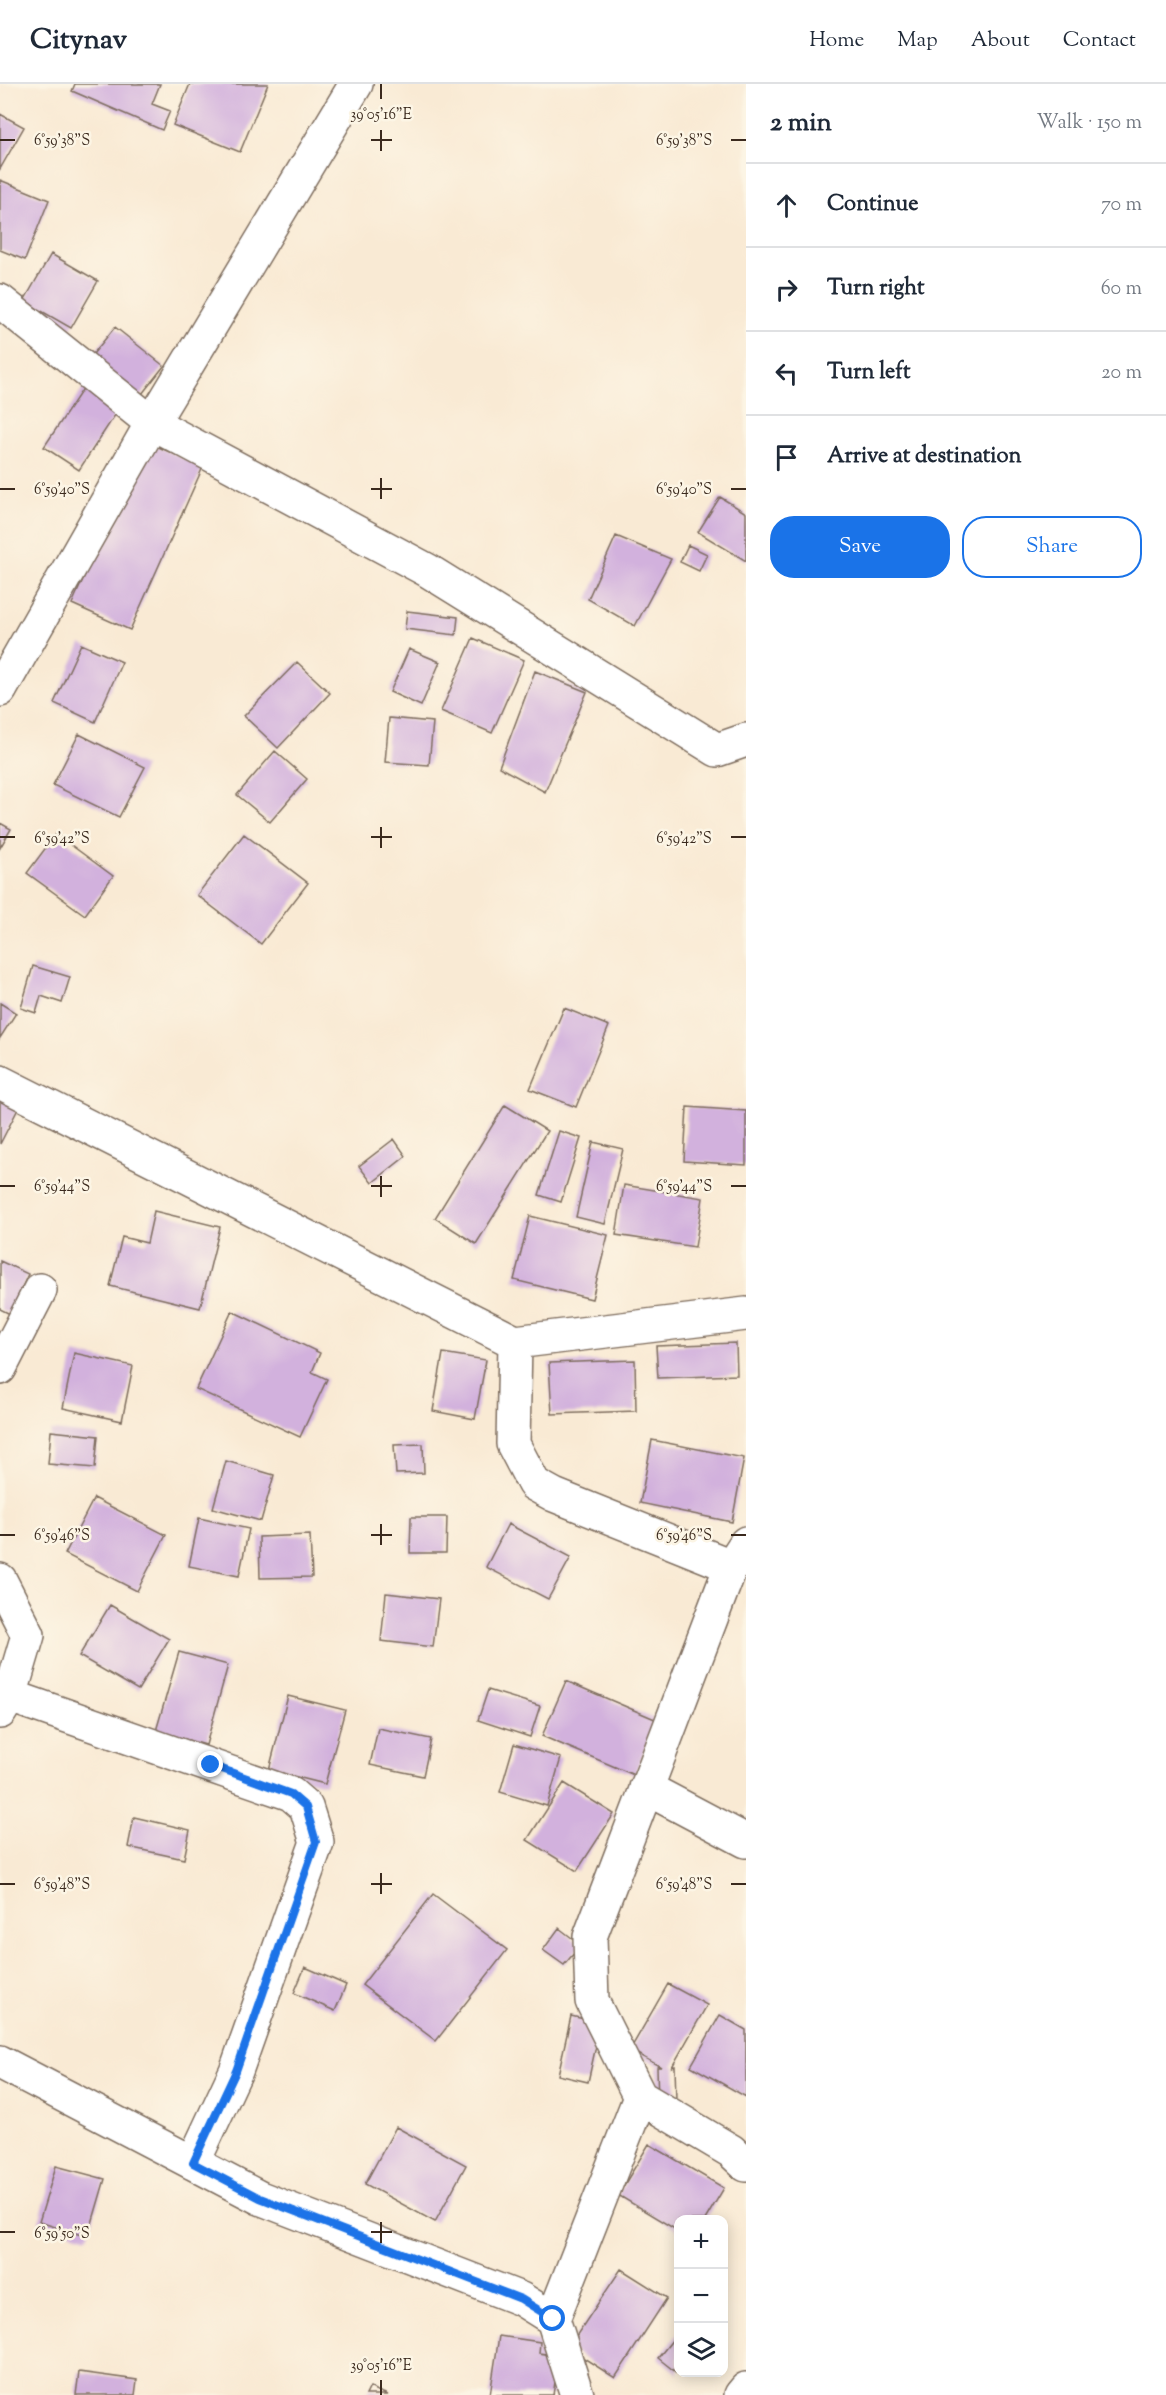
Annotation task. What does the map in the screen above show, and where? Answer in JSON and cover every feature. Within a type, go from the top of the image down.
[{"type":"street","points":[[0,690],[152,423],[356,84]]},
{"type":"street","points":[[0,301],[152,423],[427,570],[717,750],[746,740]]},
{"type":"street","points":[[0,1082],[515,1342],[746,1314]]},
{"type":"street","points":[[0,1368],[40,1290]]},
{"type":"street","points":[[515,1342],[513,1444],[534,1484],[554,1495],[739,1554],[590,1936],[592,2001],[640,2097],[731,2151],[746,2165]]},
{"type":"street","points":[[0,1580],[28,1635],[5,1704],[291,1794],[306,1807],[316,1842],[236,2071],[193,2163]]},
{"type":"street","points":[[646,1788],[746,1841]]},
{"type":"street","points":[[0,2062],[260,2198],[521,2299],[553,2319]]},
{"type":"street","points":[[577,2395],[553,2319],[640,2097]]},
{"type":"street","points":[[741,2395],[746,2389]]},
{"type":"building","points":[[75,84],[160,84],[152,104],[170,111],[162,130],[72,91]]},
{"type":"building","points":[[190,84],[268,84],[240,152],[173,125]]},
{"type":"building","points":[[0,114],[24,127],[0,169]]},
{"type":"building","points":[[0,180],[49,200],[25,260],[0,250]]},
{"type":"building","points":[[51,254],[98,281],[71,328],[24,301]]},
{"type":"building","points":[[115,327],[164,366],[138,399],[89,359]]},
{"type":"building","points":[[84,387],[119,409],[79,470],[44,447]]},
{"type":"building","points":[[145,441],[203,467],[130,630],[72,604]]},
{"type":"building","points":[[720,497],[746,513],[746,561],[698,532]]},
{"type":"building","points":[[616,536],[671,559],[635,626],[588,599]]},
{"type":"building","points":[[688,545],[707,554],[699,571],[680,562]]},
{"type":"building","points":[[407,611],[458,617],[456,635],[405,629]]},
{"type":"building","points":[[473,638],[524,660],[492,733],[441,711]]},
{"type":"building","points":[[81,644],[122,662],[95,722],[54,703]]},
{"type":"building","points":[[409,649],[440,662],[421,706],[390,692]]},
{"type":"building","points":[[297,662],[330,693],[278,748],[244,716]]},
{"type":"building","points":[[535,671],[587,692],[545,792],[499,767]]},
{"type":"building","points":[[389,718],[433,722],[429,765],[385,762]]},
{"type":"building","points":[[79,734],[145,767],[119,817],[53,785]]},
{"type":"building","points":[[275,751],[307,779],[270,822],[237,795]]},
{"type":"building","points":[[0,823],[11,829],[0,848]]},
{"type":"building","points":[[56,834],[113,876],[85,915],[27,873]]},
{"type":"building","points":[[244,834],[308,883],[261,944],[197,895]]},
{"type":"building","points":[[33,966],[70,977],[62,1003],[41,996],[36,1013],[21,1008]]},
{"type":"building","points":[[0,1003],[16,1013],[0,1038]]},
{"type":"building","points":[[564,1008],[609,1026],[576,1107],[530,1089]]},
{"type":"building","points":[[0,1095],[20,1105],[0,1144]]},
{"type":"building","points":[[505,1105],[547,1131],[476,1244],[435,1218]]},
{"type":"building","points":[[687,1107],[746,1111],[746,1165],[684,1161]]},
{"type":"building","points":[[559,1131],[581,1138],[561,1202],[539,1195]]},
{"type":"building","points":[[394,1139],[406,1156],[372,1183],[359,1166]]},
{"type":"building","points":[[593,1142],[623,1149],[605,1224],[576,1217]]},
{"type":"building","points":[[624,1185],[703,1198],[695,1247],[616,1235]]},
{"type":"building","points":[[154,1211],[220,1227],[200,1308],[110,1286],[122,1237],[147,1243]]},
{"type":"building","points":[[530,1216],[608,1235],[592,1299],[514,1280]]},
{"type":"building","points":[[0,1261],[28,1274],[10,1314],[0,1309]]},
{"type":"building","points":[[232,1311],[320,1353],[312,1372],[327,1379],[300,1437],[196,1389]]},
{"type":"building","points":[[736,1343],[737,1375],[658,1378],[656,1346]]},
{"type":"building","points":[[74,1353],[133,1366],[122,1421],[63,1408]]},
{"type":"building","points":[[443,1353],[486,1360],[475,1419],[433,1411]]},
{"type":"building","points":[[635,1360],[636,1411],[552,1414],[549,1363]]},
{"type":"building","points":[[51,1431],[98,1436],[95,1468],[48,1464]]},
{"type":"building","points":[[652,1440],[744,1458],[732,1522],[640,1503]]},
{"type":"building","points":[[423,1444],[424,1473],[396,1474],[394,1445]]},
{"type":"building","points":[[226,1461],[274,1475],[261,1521],[213,1508]]},
{"type":"building","points":[[94,1498],[166,1535],[137,1591],[65,1554]]},
{"type":"building","points":[[411,1517],[447,1517],[446,1553],[410,1553]]},
{"type":"building","points":[[199,1518],[249,1529],[239,1576],[189,1566]]},
{"type":"building","points":[[508,1524],[571,1557],[548,1599],[486,1567]]},
{"type":"building","points":[[310,1535],[312,1577],[260,1578],[259,1537]]},
{"type":"building","points":[[386,1593],[439,1599],[433,1647],[381,1641]]},
{"type":"building","points":[[110,1605],[169,1639],[138,1690],[79,1656]]},
{"type":"building","points":[[179,1652],[228,1665],[206,1745],[156,1731]]},
{"type":"building","points":[[566,1681],[657,1720],[634,1775],[542,1736]]},
{"type":"building","points":[[488,1690],[540,1706],[530,1737],[478,1720]]},
{"type":"building","points":[[288,1696],[345,1710],[325,1784],[269,1770]]},
{"type":"building","points":[[378,1728],[431,1739],[423,1776],[370,1765]]},
{"type":"building","points":[[514,1744],[561,1758],[547,1806],[500,1792]]},
{"type":"building","points":[[564,1783],[614,1814],[577,1871],[527,1840]]},
{"type":"building","points":[[134,1817],[190,1830],[184,1859],[128,1847]]},
{"type":"building","points":[[433,1894],[507,1950],[436,2041],[362,1985]]},
{"type":"building","points":[[559,1928],[581,1945],[564,1965],[543,1950]]},
{"type":"building","points":[[305,1967],[346,1985],[335,2011],[294,1993]]},
{"type":"building","points":[[668,1984],[707,2005],[672,2067],[675,2066],[676,2100],[658,2101],[657,2067],[661,2067],[630,2050]]},
{"type":"building","points":[[720,2015],[746,2030],[746,2097],[691,2066]]},
{"type":"building","points":[[571,2016],[601,2023],[588,2082],[558,2075]]},
{"type":"building","points":[[396,2127],[466,2165],[435,2222],[365,2184]]},
{"type":"building","points":[[649,2144],[724,2188],[708,2215],[674,2215],[674,2229],[618,2195]]},
{"type":"building","points":[[56,2166],[105,2179],[88,2237],[39,2222]]},
{"type":"building","points":[[621,2269],[667,2298],[615,2378],[568,2348]]},
{"type":"building","points":[[499,2336],[540,2342],[539,2353],[559,2356],[553,2395],[490,2395]]},
{"type":"building","points":[[674,2338],[674,2371],[658,2358]]},
{"type":"building","points":[[79,2372],[137,2380],[135,2395],[76,2395]]},
{"type":"building","points":[[370,2387],[375,2390],[388,2395],[366,2395]]},
{"type":"route","points":[[211,1765],[291,1794],[306,1807],[316,1842],[236,2071],[193,2163],[260,2198],[521,2299],[553,2319]]}]
